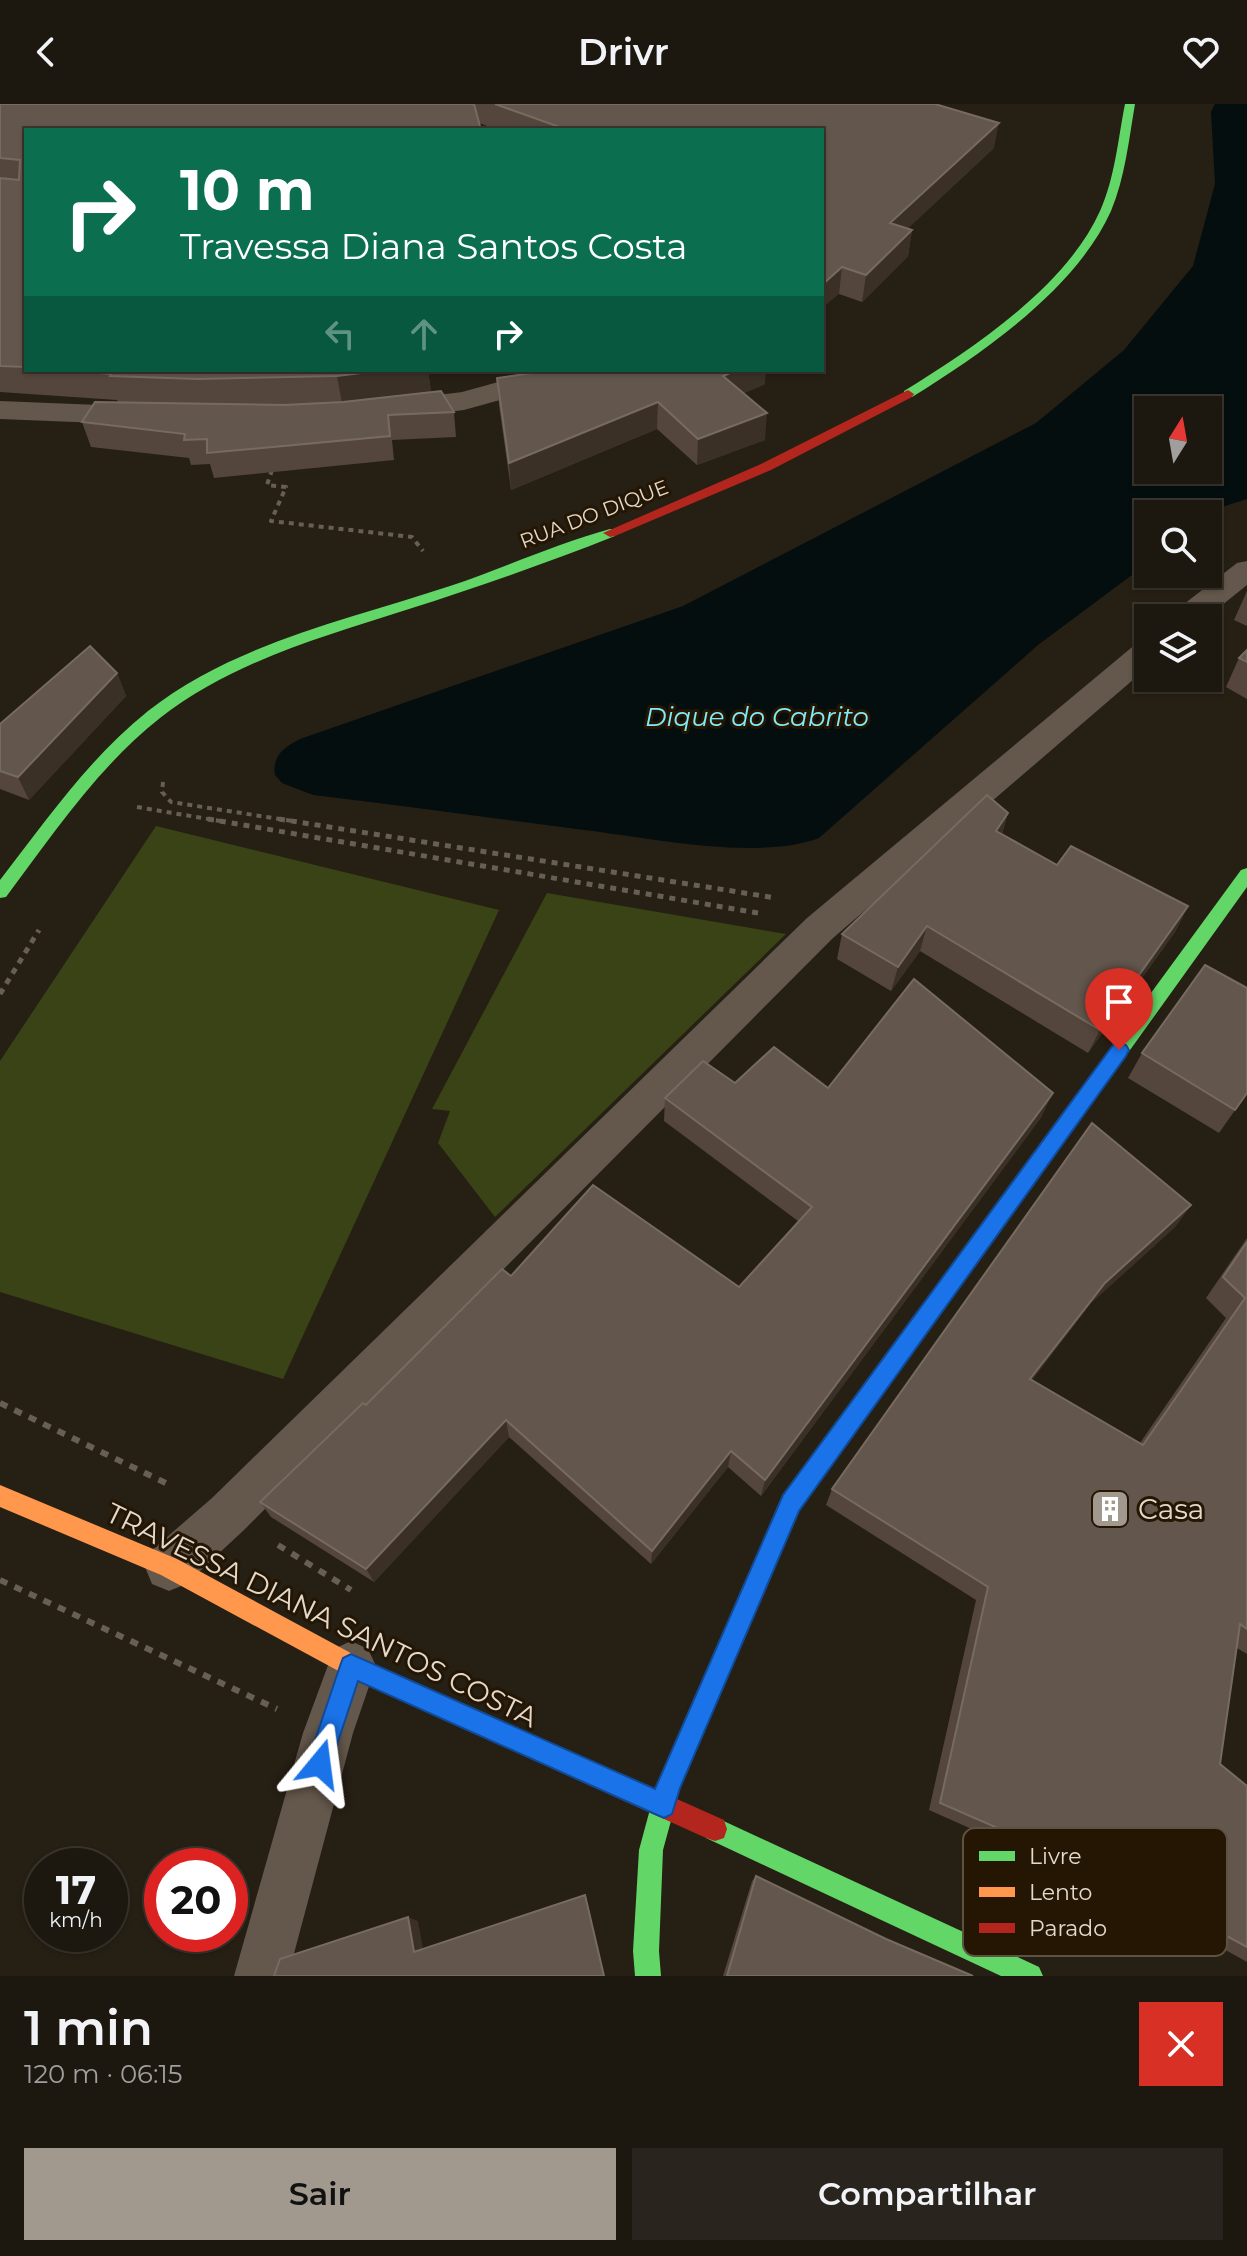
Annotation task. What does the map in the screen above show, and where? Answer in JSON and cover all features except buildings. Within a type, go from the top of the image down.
[{"type":"street","name":"RUA DO DIQUE","points":[[0,892],[122,743],[181,694],[218,673],[273,649],[496,575],[705,495],[857,423],[965,361],[1034,302],[1098,227],[1110,196],[1130,104]]},
{"type":"street","points":[[359,413],[464,401],[568,372]]},
{"type":"street","points":[[0,410],[184,417]]},
{"type":"street","points":[[648,1976],[646,1951],[651,1850],[668,1787],[791,1503],[1247,874]]},
{"type":"street","name":"TRAVESSA DIANA SANTOS COSTA","points":[[0,1496],[169,1567],[351,1666],[664,1805],[963,1945]]},
{"type":"street","name":"TRAVESSA DIANA SANTOS COSTA","points":[[987,1956],[1030,1976]]},
{"type":"lane","points":[[1204,604],[1247,570]]},
{"type":"lane","points":[[169,1567],[228,1514],[820,928],[1134,662]]},
{"type":"lane","points":[[261,1976],[328,1733],[351,1666]]},
{"type":"path","points":[[262,469],[274,470],[267,485],[286,487],[271,521],[412,537]]},
{"type":"path","points":[[171,802],[782,899]]},
{"type":"path","points":[[131,806],[764,914]]},
{"type":"path","points":[[0,1580],[328,1733]]},
{"type":"green space","points":[[156,826],[499,910],[283,1379],[0,1292],[0,1061]]},
{"type":"green space","points":[[547,893],[786,934],[495,1217],[438,1143],[450,1111],[432,1109]]},
{"type":"water","name":"Dique do Cabrito","points":[[1215,104],[1247,104],[1247,499],[1222,508],[1222,500],[1134,500],[1134,573],[1038,645],[819,838],[766,848],[704,846],[313,795],[282,783],[275,775],[275,762],[280,753],[300,739],[683,606],[1036,423],[1124,350],[1193,266],[1215,184],[1211,112]]},
{"type":"traffic: fast","points":[[908,394],[961,360],[1019,315],[1071,264],[1091,238],[1114,186],[1130,104]]},
{"type":"traffic: fast","points":[[0,892],[72,798],[111,754],[155,714],[212,676],[274,648],[482,580],[610,533]]},
{"type":"traffic: fast","points":[[1024,1182],[1247,874]]},
{"type":"traffic: fast","points":[[648,1976],[646,1951],[651,1850],[668,1787],[791,1503],[833,1445]]},
{"type":"traffic: fast","points":[[715,1829],[963,1945]]},
{"type":"traffic: fast","points":[[987,1956],[1030,1976]]},
{"type":"traffic: slow","points":[[833,1445],[1024,1182]]},
{"type":"traffic: slow","points":[[0,1496],[169,1567],[352,1666]]},
{"type":"traffic: jam","points":[[610,533],[766,467],[908,394]]},
{"type":"traffic: jam","points":[[352,1666],[715,1829]]},
{"type":"place","name":"Casa","points":[[1110,1509]]},
{"type":"route","points":[[320,1764],[351,1666],[664,1805],[668,1787],[791,1503],[1119,1050]]}]
